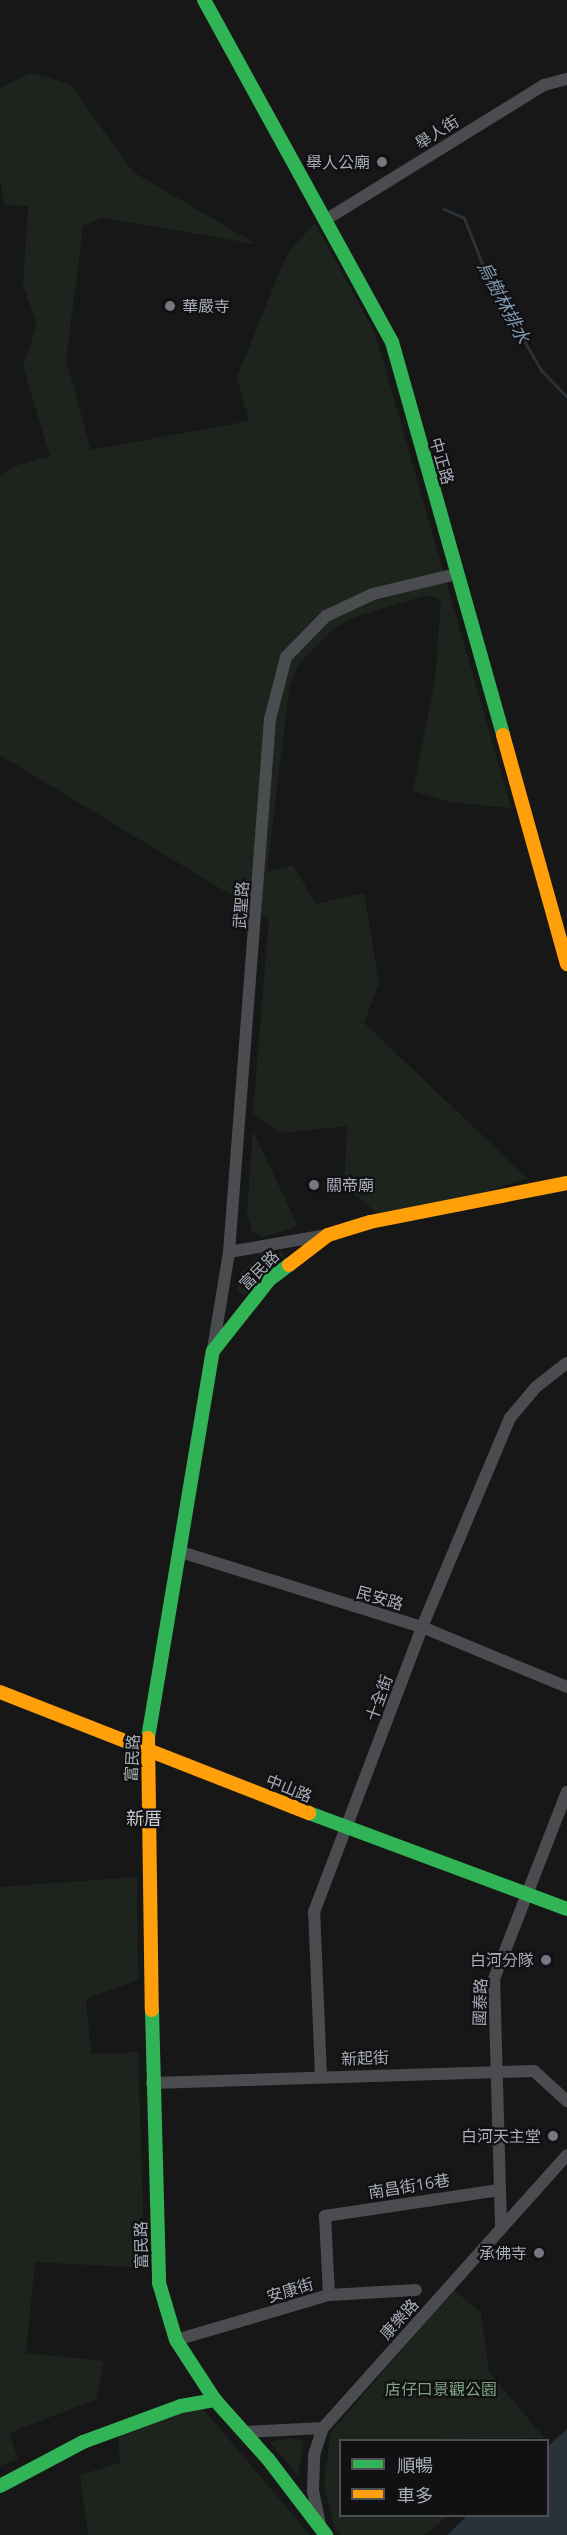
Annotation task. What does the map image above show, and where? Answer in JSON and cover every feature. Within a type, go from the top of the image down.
[{"type":"main road","name":"中正路","points":[[204,0],[327,219],[392,342],[567,964]]},
{"type":"main road","name":"富民路","points":[[324,2532],[244,2432],[215,2400],[176,2340],[159,2283],[152,2083],[146,1752],[213,1351],[268,1280],[328,1235],[370,1222],[567,1183]]},
{"type":"main road","name":"中山路","points":[[0,1692],[146,1752],[346,1829],[447,1861],[567,1909]]},
{"type":"main road","points":[[0,2486],[83,2442],[181,2406],[215,2400]]},
{"type":"street","name":"舉人街","points":[[327,219],[544,85],[567,79]]},
{"type":"street","name":"武聖路","points":[[213,1351],[230,1252],[270,719],[286,657],[326,616],[373,594],[456,574]]},
{"type":"street","points":[[230,1252],[328,1235]]},
{"type":"street","name":"十全街","points":[[321,2076],[314,1912],[422,1628],[510,1418],[536,1387],[567,1363]]},
{"type":"street","name":"民安路","points":[[180,1552],[422,1628],[567,1687]]},
{"type":"street","name":"國泰路","points":[[501,2226],[494,1979],[567,1792]]},
{"type":"street","name":"新起街","points":[[152,2083],[496,2070],[534,2071],[567,2101]]},
{"type":"street","name":"康樂路","points":[[324,2532],[313,2490],[314,2455],[323,2428],[501,2226],[567,2155]]},
{"type":"street","name":"南昌街16巷","points":[[329,2295],[325,2217],[499,2190]]},
{"type":"street","name":"安康街","points":[[176,2340],[329,2295],[416,2290]]},
{"type":"street","points":[[244,2432],[323,2428]]},
{"type":"green space","points":[[31,73],[70,84],[133,172],[256,244],[102,218],[83,226],[66,360],[91,450],[249,421],[237,377],[288,252],[315,223],[375,333],[511,808],[450,802],[413,791],[435,680],[441,600],[427,595],[358,616],[334,628],[298,665],[289,689],[267,872],[293,865],[316,904],[364,893],[379,984],[364,1023],[527,1178],[442,1208],[381,1216],[344,1186],[347,1126],[281,1133],[253,1113],[269,918],[0,755],[0,476],[15,466],[50,456],[23,366],[37,324],[23,285],[28,206],[4,205],[0,178],[0,88]]},
{"type":"green space","points":[[253,1131],[298,1226],[263,1237],[252,1231],[247,1212]]},
{"type":"green space","points":[[281,1251],[285,1257],[244,1296],[237,1290],[240,1274],[260,1254]]},
{"type":"green space","points":[[137,1877],[138,1980],[86,1999],[91,2054],[138,2052],[145,2268],[35,2262],[26,2353],[104,2361],[97,2399],[9,2433],[18,2459],[0,2466],[0,1887]]},
{"type":"green space","name":"店仔口景觀公園","points":[[454,2290],[481,2313],[489,2372],[544,2438],[339,2439],[339,2517],[447,2517],[424,2535],[341,2535],[335,2529],[324,2483],[331,2432]]},
{"type":"green space","points":[[193,2397],[310,2535],[88,2535],[80,2475],[120,2463],[117,2426]]},
{"type":"green space","points":[[292,2438],[304,2441],[298,2476],[270,2442]]},
{"type":"shaded area","points":[[567,2429],[567,2535],[447,2535],[466,2517],[549,2517],[549,2445]]},
{"type":"waterway","name":"烏樹林排水","points":[[444,209],[464,218],[483,266],[509,315],[541,370],[567,397]]},
{"type":"traffic: fast","points":[[204,0],[392,342],[503,735]]},
{"type":"traffic: fast","points":[[148,1738],[213,1351],[269,1280],[289,1265]]},
{"type":"traffic: fast","points":[[309,1813],[567,1909]]},
{"type":"traffic: fast","points":[[152,2010],[159,2283],[176,2340],[215,2400],[268,2459],[326,2535]]},
{"type":"traffic: fast","points":[[0,2486],[83,2442],[181,2406],[215,2400]]},
{"type":"traffic: slow","points":[[503,735],[567,964]]},
{"type":"traffic: slow","points":[[289,1265],[328,1235],[370,1222],[567,1183]]},
{"type":"traffic: slow","points":[[0,1692],[309,1813]]},
{"type":"traffic: slow","points":[[148,1738],[152,2010]]},
{"type":"place","name":"舉人公廟","points":[[382,162]]},
{"type":"place","name":"華嚴寺","points":[[170,306]]},
{"type":"place","name":"關帝廟","points":[[314,1185]]},
{"type":"place","name":"白河分隊","points":[[546,1960]]},
{"type":"place","name":"白河天主堂","points":[[553,2136]]},
{"type":"place","name":"承佛寺","points":[[539,2253]]},
{"type":"district","name":"新厝","points":[[144,1818]]}]
